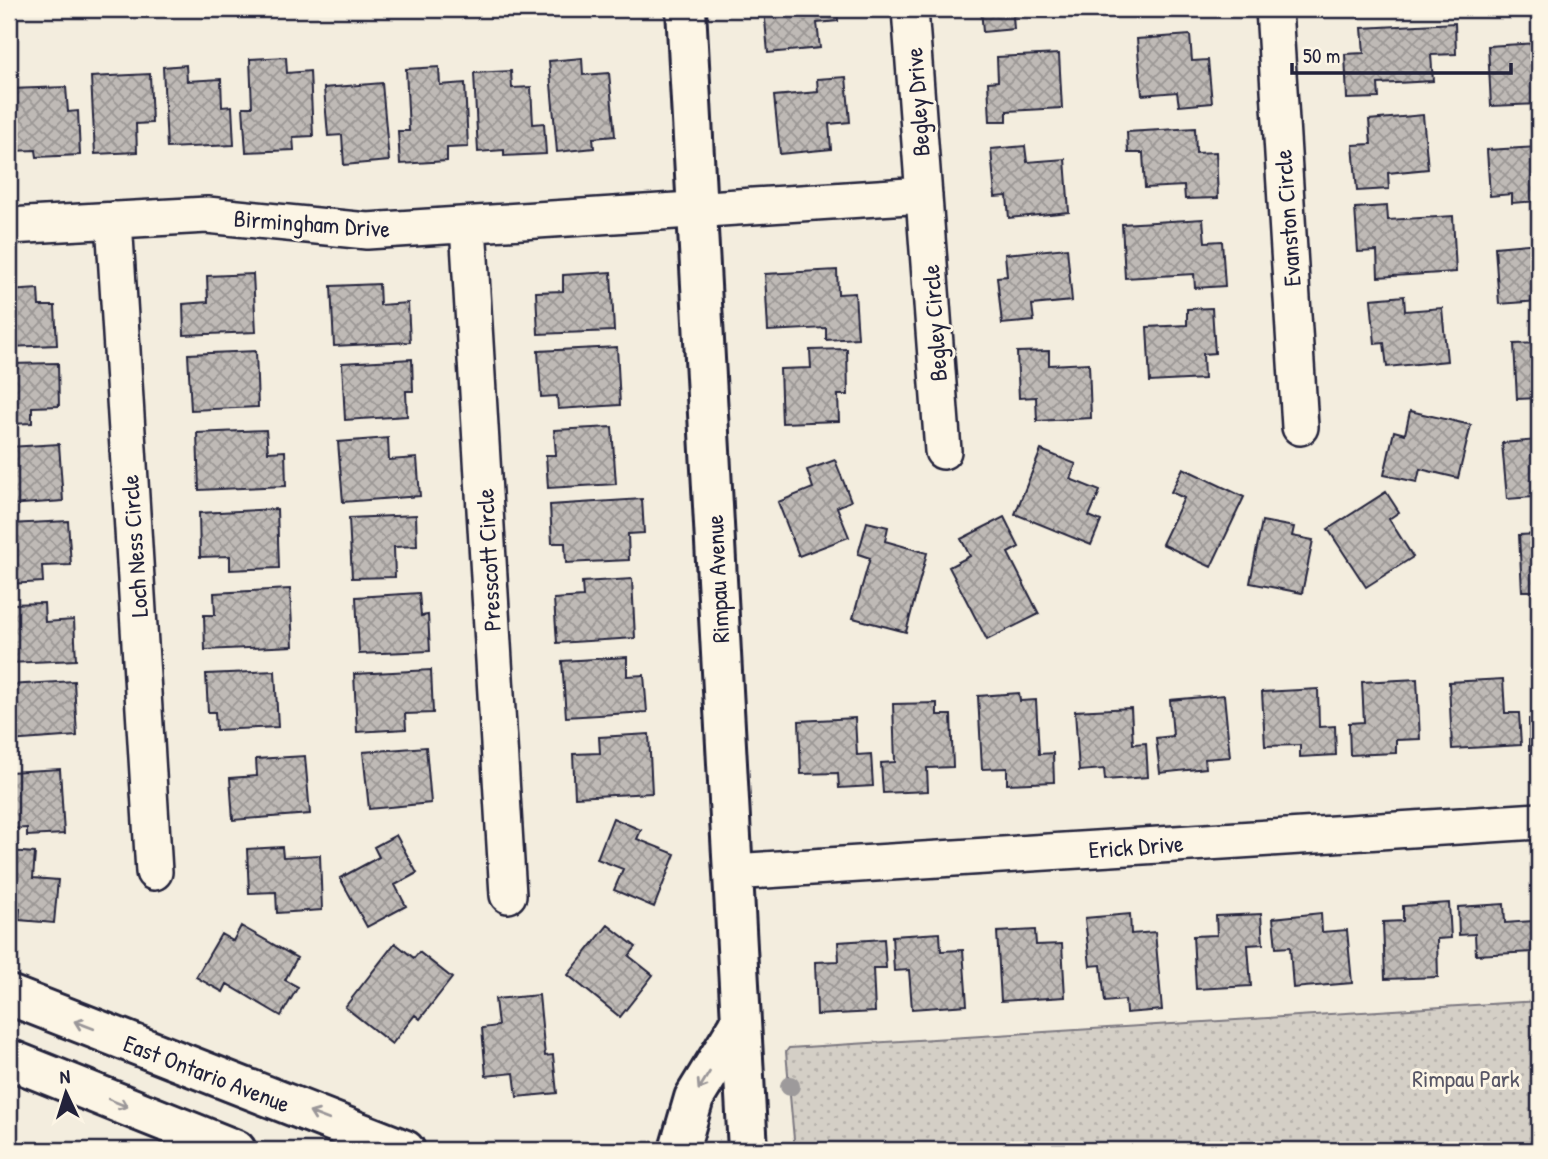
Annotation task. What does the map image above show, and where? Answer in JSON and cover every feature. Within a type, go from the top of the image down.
[{"type":"main road","name":"Rimpau Avenue","points":[[686,9],[748,1150]]},
{"type":"main road","name":"East Ontario Avenue","points":[[9,995],[405,1150]]},
{"type":"main road","points":[[679,1150],[694,1098],[740,1023]]},
{"type":"main road","points":[[9,1059],[236,1150]]},
{"type":"street","name":"Begley Drive","points":[[910,9],[924,195]]},
{"type":"street","name":"Evanston Circle","points":[[1274,9],[1300,428]]},
{"type":"street","name":"Birmingham Drive","points":[[9,226],[207,215],[367,231],[924,195]]},
{"type":"street","name":"Begley Circle","points":[[924,195],[943,452]]},
{"type":"street","name":"Loch Ness Circle","points":[[114,220],[155,872]]},
{"type":"street","name":"Presscott Circle","points":[[468,225],[508,895]]},
{"type":"street","name":"Erick Drive","points":[[732,872],[1539,821]]},
{"type":"green space","name":"Rimpau Park","points":[[1539,1001],[1539,1150],[795,1150],[786,1052],[789,1048]]},
{"type":"building","points":[[764,9],[837,9],[838,21],[817,23],[820,48],[768,53]]},
{"type":"building","points":[[981,9],[1066,11],[1013,16],[1014,29],[983,32]]},
{"type":"building","points":[[1176,9],[1208,9],[1208,13],[1177,16]]},
{"type":"building","points":[[1455,23],[1456,54],[1431,55],[1433,81],[1378,84],[1379,98],[1347,99],[1345,54],[1364,53],[1362,28]]},
{"type":"building","points":[[1190,35],[1192,61],[1208,60],[1212,103],[1179,106],[1177,92],[1142,95],[1137,39]]},
{"type":"building","points":[[1539,43],[1539,104],[1491,106],[1488,46]]},
{"type":"building","points":[[1059,54],[1062,108],[1007,111],[1007,121],[990,121],[988,82],[998,81],[997,57]]},
{"type":"building","points":[[286,57],[287,73],[310,71],[313,136],[293,137],[294,150],[246,152],[243,107],[252,107],[250,59]]},
{"type":"building","points":[[582,58],[583,75],[609,73],[615,136],[593,138],[594,148],[557,152],[549,61]]},
{"type":"building","points":[[186,65],[187,81],[221,79],[222,107],[232,106],[234,145],[167,148],[163,67]]},
{"type":"building","points":[[439,67],[440,85],[465,83],[468,147],[447,148],[447,161],[400,164],[398,131],[409,131],[406,69]]},
{"type":"building","points":[[511,71],[512,88],[531,87],[533,124],[544,123],[546,154],[504,156],[504,150],[478,152],[474,73]]},
{"type":"building","points":[[150,74],[152,123],[136,124],[137,152],[95,154],[91,77]]},
{"type":"building","points":[[846,77],[850,122],[829,124],[831,149],[780,154],[774,96],[818,92],[817,79]]},
{"type":"building","points":[[382,83],[389,161],[344,165],[342,135],[328,136],[324,88]]},
{"type":"building","points":[[66,87],[68,112],[78,111],[80,155],[37,157],[36,150],[12,151],[9,89]]},
{"type":"building","points":[[1423,115],[1428,169],[1388,173],[1389,189],[1357,191],[1353,145],[1371,144],[1369,120]]},
{"type":"building","points":[[1195,128],[1196,153],[1216,152],[1218,198],[1185,199],[1184,186],[1145,188],[1143,153],[1128,153],[1127,132]]},
{"type":"building","points":[[1025,146],[1027,162],[1065,159],[1069,212],[1009,218],[1007,196],[995,197],[991,149]]},
{"type":"building","points":[[1539,147],[1539,201],[1512,203],[1512,194],[1490,196],[1487,150]]},
{"type":"building","points":[[1387,206],[1388,220],[1453,216],[1456,272],[1378,277],[1377,251],[1358,252],[1355,208]]},
{"type":"building","points":[[1203,219],[1205,242],[1222,241],[1225,286],[1195,288],[1194,274],[1125,278],[1122,224]]},
{"type":"building","points":[[1539,243],[1539,301],[1499,304],[1495,247]]},
{"type":"building","points":[[1067,248],[1072,301],[1032,305],[1034,321],[1002,324],[997,277],[1007,276],[1005,254]]},
{"type":"building","points":[[837,270],[838,294],[855,293],[858,338],[826,340],[826,328],[768,331],[765,274]]},
{"type":"building","points":[[611,272],[614,331],[538,334],[536,292],[563,291],[563,275]]},
{"type":"building","points":[[253,274],[256,332],[184,335],[183,304],[208,302],[207,276]]},
{"type":"building","points":[[379,284],[380,305],[408,303],[410,342],[334,346],[331,286]]},
{"type":"building","points":[[38,289],[39,306],[55,306],[57,345],[9,347],[9,291]]},
{"type":"building","points":[[1404,296],[1405,311],[1442,308],[1447,361],[1387,367],[1384,343],[1375,344],[1371,299]]},
{"type":"building","points":[[1212,308],[1215,353],[1203,354],[1204,379],[1150,382],[1147,327],[1187,325],[1187,309]]},
{"type":"building","points":[[1539,343],[1539,398],[1517,399],[1514,344]]},
{"type":"building","points":[[617,347],[620,405],[558,409],[557,396],[541,397],[538,351]]},
{"type":"building","points":[[847,349],[848,395],[838,395],[839,421],[782,423],[780,369],[811,368],[810,350]]},
{"type":"building","points":[[256,351],[258,407],[191,410],[188,354]]},
{"type":"building","points":[[1049,351],[1049,365],[1089,363],[1091,418],[1037,421],[1036,397],[1019,398],[1017,352]]},
{"type":"building","points":[[412,359],[413,391],[406,391],[407,416],[345,420],[342,363]]},
{"type":"building","points":[[58,363],[59,406],[32,407],[32,423],[9,424],[9,364]]},
{"type":"building","points":[[1410,411],[1471,425],[1458,478],[1420,469],[1417,482],[1384,475],[1394,431],[1405,434]]},
{"type":"building","points":[[612,427],[616,484],[548,488],[546,455],[556,455],[554,430]]},
{"type":"building","points":[[266,430],[268,452],[285,451],[286,486],[199,490],[197,433]]},
{"type":"building","points":[[388,438],[389,460],[417,458],[420,496],[343,502],[338,442]]},
{"type":"building","points":[[1539,440],[1539,502],[1534,502],[1533,497],[1507,499],[1502,443]]},
{"type":"building","points":[[59,444],[63,501],[9,505],[9,447]]},
{"type":"building","points":[[1041,450],[1076,464],[1070,479],[1100,491],[1089,516],[1101,521],[1091,545],[1015,514]]},
{"type":"building","points":[[835,460],[851,501],[837,507],[849,537],[799,556],[778,502],[813,488],[807,470]]},
{"type":"building","points":[[1183,468],[1244,497],[1211,567],[1162,544],[1184,498],[1171,492]]},
{"type":"building","points":[[1386,492],[1399,512],[1389,519],[1413,557],[1366,587],[1328,529]]},
{"type":"building","points":[[642,499],[644,533],[628,534],[629,560],[566,563],[565,543],[552,543],[550,505]]},
{"type":"building","points":[[277,509],[279,568],[230,570],[230,556],[200,557],[199,513]]},
{"type":"building","points":[[416,515],[417,546],[394,547],[395,577],[352,578],[349,518]]},
{"type":"building","points":[[1004,517],[1019,547],[1008,553],[1039,614],[987,640],[949,567],[970,556],[961,539]]},
{"type":"building","points":[[68,521],[71,565],[42,566],[43,582],[9,584],[9,524]]},
{"type":"building","points":[[1262,521],[1294,527],[1292,536],[1313,540],[1302,593],[1250,583]]},
{"type":"building","points":[[867,522],[888,527],[885,541],[927,553],[906,632],[853,618],[870,558],[858,554]]},
{"type":"building","points":[[1539,534],[1539,591],[1522,591],[1519,535]]},
{"type":"building","points":[[632,579],[635,638],[557,643],[554,599],[583,597],[582,582]]},
{"type":"building","points":[[290,589],[293,646],[205,650],[204,615],[215,615],[214,593]]},
{"type":"building","points":[[419,593],[421,616],[428,615],[430,651],[359,654],[356,597]]},
{"type":"building","points":[[44,603],[45,622],[74,620],[76,660],[9,663],[9,604]]},
{"type":"building","points":[[627,657],[627,676],[644,675],[647,712],[566,717],[562,661]]},
{"type":"building","points":[[431,670],[433,713],[405,714],[406,729],[357,732],[354,674]]},
{"type":"building","points":[[275,671],[278,727],[216,730],[215,712],[208,712],[206,674]]},
{"type":"building","points":[[1417,679],[1420,739],[1396,740],[1396,753],[1350,755],[1349,723],[1364,722],[1362,682]]},
{"type":"building","points":[[1503,679],[1505,713],[1519,713],[1521,745],[1452,749],[1449,682]]},
{"type":"building","points":[[74,681],[77,736],[9,741],[9,685]]},
{"type":"building","points":[[1318,689],[1319,727],[1335,726],[1336,755],[1300,757],[1300,745],[1265,746],[1262,692]]},
{"type":"building","points":[[1019,693],[1020,701],[1036,700],[1039,754],[1053,753],[1054,782],[1007,784],[1007,768],[982,769],[978,696]]},
{"type":"building","points":[[1224,695],[1230,757],[1205,759],[1206,768],[1160,773],[1156,738],[1173,736],[1170,700]]},
{"type":"building","points":[[937,703],[937,715],[951,715],[953,767],[927,768],[928,791],[883,793],[881,763],[895,762],[893,704]]},
{"type":"building","points":[[1131,708],[1133,744],[1146,743],[1148,777],[1105,780],[1104,769],[1079,771],[1075,711]]},
{"type":"building","points":[[855,718],[857,755],[871,754],[873,786],[839,788],[838,773],[801,774],[799,721]]},
{"type":"building","points":[[1539,718],[1539,750],[1529,750],[1529,719]]},
{"type":"building","points":[[649,734],[652,793],[575,797],[573,754],[600,753],[599,737]]},
{"type":"building","points":[[426,747],[431,803],[369,809],[363,752]]},
{"type":"building","points":[[305,756],[310,814],[233,820],[230,778],[257,776],[256,759]]},
{"type":"building","points":[[60,769],[64,834],[27,836],[27,828],[9,829],[9,772]]},
{"type":"building","points":[[613,818],[641,830],[637,839],[675,854],[654,907],[614,890],[623,869],[597,859]]},
{"type":"building","points":[[396,835],[417,873],[395,885],[406,906],[367,927],[340,878],[379,857],[374,847]]},
{"type":"building","points":[[282,847],[283,857],[320,855],[322,910],[277,913],[276,892],[249,893],[247,849]]},
{"type":"building","points":[[9,851],[35,853],[33,878],[58,880],[54,923],[19,920],[20,909],[9,908]]},
{"type":"building","points":[[1449,903],[1451,938],[1437,939],[1438,977],[1385,979],[1383,922],[1403,921],[1403,906]]},
{"type":"building","points":[[1504,904],[1505,923],[1532,921],[1533,952],[1476,955],[1475,934],[1459,935],[1458,907]]},
{"type":"building","points":[[1321,913],[1322,932],[1347,930],[1352,983],[1293,988],[1290,947],[1276,948],[1273,918]]},
{"type":"building","points":[[1130,914],[1131,934],[1155,932],[1162,1010],[1126,1013],[1125,1000],[1105,1002],[1101,965],[1090,966],[1085,918]]},
{"type":"building","points":[[1261,914],[1263,944],[1248,945],[1251,986],[1196,989],[1193,936],[1217,935],[1216,916]]},
{"type":"building","points":[[608,925],[636,947],[629,956],[653,975],[620,1017],[568,975]]},
{"type":"building","points":[[241,926],[297,958],[285,980],[298,987],[281,1016],[227,984],[223,992],[196,977],[221,934],[233,941]]},
{"type":"building","points":[[1035,930],[1036,945],[1062,944],[1065,997],[1001,1001],[997,932]]},
{"type":"building","points":[[940,933],[941,951],[963,950],[967,1005],[912,1009],[909,970],[894,971],[892,936]]},
{"type":"building","points":[[884,939],[886,968],[873,968],[875,1012],[817,1015],[815,962],[839,961],[838,942]]},
{"type":"building","points":[[395,943],[414,958],[419,952],[452,978],[420,1019],[415,1015],[392,1044],[345,1007]]},
{"type":"building","points":[[539,995],[545,1056],[553,1055],[557,1093],[517,1097],[514,1073],[486,1076],[482,1028],[498,1026],[495,999]]}]
